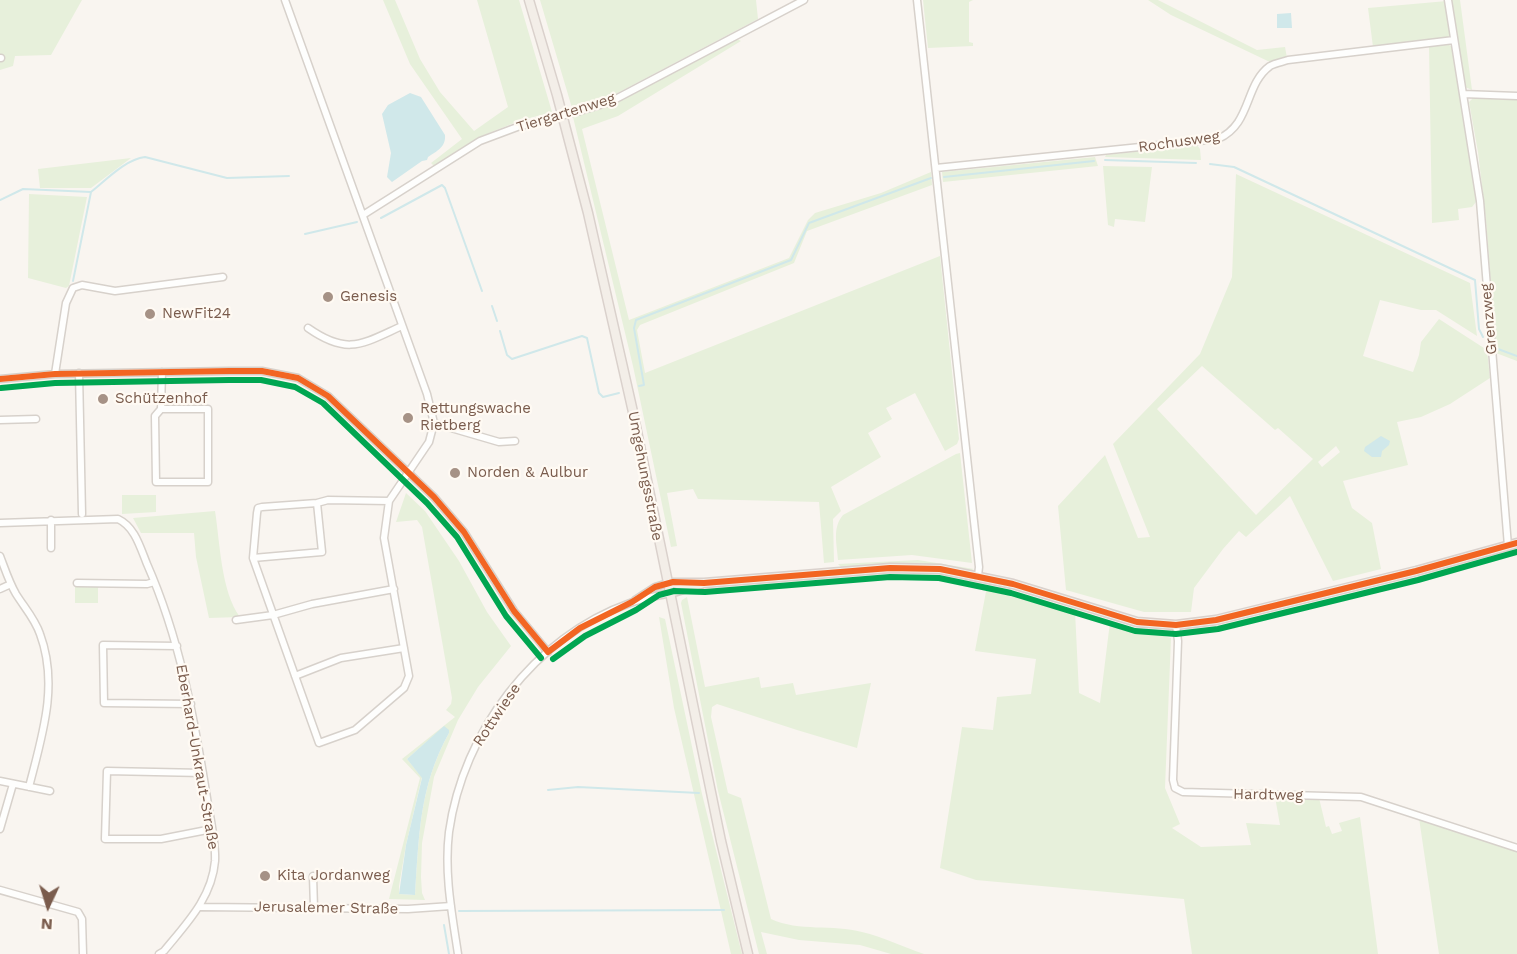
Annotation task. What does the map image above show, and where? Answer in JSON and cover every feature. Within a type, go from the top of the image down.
[{"type":"main road","name":"Umgehungsstraße","points":[[529,0],[588,213],[633,412],[663,569],[668,583],[721,841],[748,954]]},
{"type":"main road","points":[[668,583],[704,583],[890,568],[940,569],[1013,584],[1137,622],[1176,625],[1216,620],[1513,545]]},
{"type":"main road","points":[[670,593],[704,583]]},
{"type":"street","points":[[285,0],[427,394],[434,423],[427,446],[389,501],[384,538],[409,676],[404,688],[355,730],[319,743],[253,558],[258,508],[328,500],[389,501]]},
{"type":"street","name":"Tiergartenweg","points":[[363,215],[480,141],[520,126],[610,102],[804,0]]},
{"type":"street","points":[[917,0],[979,567],[978,576]]},
{"type":"street","name":"Grenzweg","points":[[1448,0],[1480,201],[1513,545]]},
{"type":"street","name":"Rochusweg","points":[[936,168],[1218,139],[1238,124],[1261,75],[1272,65],[1288,60],[1454,40]]},
{"type":"street","points":[[1464,94],[1517,96]]},
{"type":"street","points":[[55,374],[66,303],[74,288],[82,285],[115,291],[223,278]]},
{"type":"street","points":[[308,328],[334,344],[349,346],[363,343],[402,326]]},
{"type":"street","points":[[0,379],[79,373],[262,371],[298,378],[328,396],[453,518],[514,611],[548,652]]},
{"type":"street","points":[[161,409],[208,409],[208,482],[156,482],[155,416],[161,409],[162,372]]},
{"type":"street","points":[[79,373],[82,514]]},
{"type":"street","points":[[0,420],[36,419]]},
{"type":"street","points":[[434,423],[499,442],[515,441]]},
{"type":"street","points":[[253,558],[322,552],[317,503]]},
{"type":"street","name":"Eberhard-Unkraut-Straße","points":[[0,522],[117,519],[124,522],[135,536],[154,582],[177,646],[191,704],[212,829],[215,861],[209,888],[200,907],[159,954]]},
{"type":"street","points":[[51,520],[51,548]]},
{"type":"street","points":[[0,556],[11,584],[40,633],[50,676],[46,713],[29,787]]},
{"type":"street","points":[[76,583],[147,584],[154,582]]},
{"type":"street","name":"Rottwiese","points":[[458,954],[447,859],[449,832],[463,774],[476,745],[497,709],[525,674],[548,652],[580,628],[632,602],[655,587],[668,583]]},
{"type":"street","points":[[0,588],[11,584]]},
{"type":"street","points":[[236,620],[273,615],[312,604],[394,589]]},
{"type":"street","name":"Rottwiese","points":[[632,602],[670,593]]},
{"type":"street","name":"Hardtweg","points":[[1176,625],[1178,641],[1173,780],[1175,788],[1183,792],[1361,797],[1517,848]]},
{"type":"street","points":[[177,646],[103,645],[104,703],[191,704]]},
{"type":"street","points":[[295,676],[341,658],[404,648]]},
{"type":"street","points":[[203,772],[107,771],[105,839],[161,839],[212,829]]},
{"type":"street","points":[[0,781],[50,791]]},
{"type":"street","points":[[0,829],[13,784]]},
{"type":"street","points":[[313,876],[314,908]]},
{"type":"street","points":[[0,890],[78,912],[82,919],[83,954]]},
{"type":"street","name":"Jerusalemer Straße","points":[[200,907],[408,909],[451,906]]},
{"type":"green space","points":[[0,0],[82,0],[51,55],[15,56],[13,66],[0,70]]},
{"type":"green space","points":[[383,0],[395,0],[420,59],[440,92],[474,131],[508,107],[477,0],[519,0],[552,112],[519,121],[479,137],[435,167],[431,163],[462,139],[410,64]]},
{"type":"green space","points":[[540,0],[756,0],[758,19],[608,98],[572,108]]},
{"type":"green space","points":[[923,0],[973,0],[969,2],[969,42],[973,43],[973,46],[928,48]]},
{"type":"green space","points":[[1148,0],[1158,0],[1257,50],[1285,47],[1287,58],[1272,63],[1171,15]]},
{"type":"green space","points":[[1451,0],[1460,0],[1472,90],[1465,87]]},
{"type":"green space","points":[[1447,1],[1452,34],[1450,39],[1373,47],[1368,8]]},
{"type":"green space","points":[[737,39],[741,41],[618,116],[582,129],[629,320],[789,258],[808,220],[815,213],[881,193],[931,172],[932,185],[807,231],[794,263],[640,325],[637,330],[645,373],[940,256],[959,439],[957,444],[945,451],[915,393],[886,408],[892,419],[868,433],[881,457],[831,487],[841,511],[833,519],[834,562],[824,563],[819,502],[698,499],[693,489],[667,493],[677,546],[671,547],[633,366],[573,117],[611,106]]},
{"type":"green space","points":[[1449,45],[1454,48],[1472,159],[1476,202],[1472,207],[1458,209],[1459,220],[1432,223],[1429,46]]},
{"type":"green space","points":[[1474,97],[1517,99],[1517,361],[1496,353],[1486,220],[1469,102]]},
{"type":"green space","points":[[1197,145],[1200,149],[1201,160],[1105,157],[1106,155]]},
{"type":"green space","points":[[1095,157],[1098,166],[943,182],[942,172]]},
{"type":"green space","points":[[131,158],[91,188],[40,188],[38,169]]},
{"type":"green space","points":[[1103,166],[1152,167],[1145,222],[1115,219],[1114,227],[1108,225]]},
{"type":"green space","points":[[1236,174],[1470,283],[1477,336],[1436,310],[1421,310],[1380,300],[1363,356],[1413,372],[1421,342],[1439,319],[1487,350],[1490,378],[1450,404],[1421,417],[1397,422],[1408,465],[1343,481],[1352,508],[1372,523],[1381,569],[1333,581],[1290,496],[1246,537],[1239,531],[1223,549],[1194,588],[1191,612],[1144,612],[1066,590],[1058,506],[1105,455],[1138,538],[1150,537],[1113,444],[1200,354],[1232,277]],"holes":[[[1202,366],[1275,430],[1278,428],[1313,459],[1256,515],[1157,409]],[[1336,446],[1340,452],[1322,467],[1318,462]]]},
{"type":"green space","points":[[29,194],[87,197],[69,286],[66,288],[28,278]]},
{"type":"green space","points":[[960,453],[972,563],[912,555],[838,560],[836,531],[843,515]]},
{"type":"green space","points":[[406,493],[425,511],[459,561],[487,612],[511,646],[478,687],[458,720],[434,777],[422,843],[421,877],[425,900],[389,899],[420,778],[402,759],[455,717],[446,710],[452,698],[422,527],[417,520],[396,522]],"holes":[[[444,727],[449,733],[439,753],[426,792],[422,812],[415,895],[399,894],[406,845],[422,777],[407,759]]]},
{"type":"green space","points":[[122,495],[156,495],[156,512],[122,514]]},
{"type":"green space","points":[[215,511],[225,581],[240,617],[209,618],[196,557],[194,533],[141,533],[133,518]]},
{"type":"green space","points":[[918,560],[974,569],[970,571],[919,563],[842,568],[838,564]]},
{"type":"green space","points":[[75,584],[98,584],[98,603],[75,603]]},
{"type":"green space","points":[[987,586],[1075,611],[1079,693],[1100,703],[1110,622],[1171,638],[1165,788],[1180,824],[1172,828],[1201,847],[1251,845],[1246,823],[1280,825],[1275,797],[1319,798],[1326,827],[1329,826],[1332,834],[1342,831],[1339,823],[1360,817],[1378,954],[1192,954],[1184,899],[976,880],[940,868],[962,727],[993,730],[997,697],[1031,694],[1036,659],[975,651]]},
{"type":"green space","points":[[687,597],[705,687],[759,677],[761,688],[793,683],[796,695],[871,683],[857,748],[717,704],[712,707],[711,717],[728,793],[741,798],[771,919],[804,927],[839,928],[862,932],[924,954],[891,954],[860,945],[799,940],[761,932],[767,954],[759,954],[718,791],[681,603]]},
{"type":"green space","points":[[659,617],[665,619],[702,794],[742,954],[731,954],[674,708]]},
{"type":"green space","points":[[1419,818],[1517,851],[1517,954],[1439,954]]},
{"type":"water","points":[[1291,13],[1292,28],[1277,28],[1277,14]]},
{"type":"water","points":[[410,93],[421,97],[445,135],[445,139],[440,148],[427,160],[422,161],[392,182],[387,177],[391,153],[382,114],[388,105]]},
{"type":"water","points":[[1381,436],[1390,441],[1389,445],[1382,451],[1381,457],[1372,457],[1364,451],[1365,447]]},
{"type":"water","points":[[444,726],[449,733],[432,773],[422,812],[415,895],[399,894],[406,845],[422,778],[407,759]]},
{"type":"waterway","points":[[0,200],[23,189],[91,192],[124,166],[145,157],[227,178],[289,176]]},
{"type":"waterway","points":[[1105,160],[1196,163]]},
{"type":"waterway","points":[[944,177],[1094,161]]},
{"type":"waterway","points":[[1210,164],[1234,167],[1475,280],[1479,329],[1483,337]]},
{"type":"waterway","points":[[639,386],[644,385],[634,328],[636,320],[791,260],[809,223],[931,178]]},
{"type":"waterway","points":[[381,218],[442,185],[482,291]]},
{"type":"waterway","points":[[73,281],[91,192]]},
{"type":"waterway","points":[[305,234],[357,222]]},
{"type":"waterway","points":[[492,306],[497,321]]},
{"type":"waterway","points":[[500,331],[507,355],[512,359],[582,336],[587,338],[599,393],[603,397],[619,393]]},
{"type":"waterway","points":[[1498,349],[1517,356]]},
{"type":"waterway","points":[[548,790],[578,787],[699,793]]},
{"type":"waterway","points":[[459,911],[724,910]]},
{"type":"waterway","points":[[444,925],[449,954]]},
{"type":"transit line","points":[[0,379],[55,374],[229,371],[262,371],[298,378],[328,396],[434,497],[464,532],[514,611],[548,652]]},
{"type":"transit line","points":[[1,388],[55,383],[229,380],[261,380],[295,387],[323,403],[427,503],[457,537],[506,616],[541,658]]},
{"type":"transit line","points":[[548,652],[580,628],[632,602],[655,587],[673,582],[704,583],[890,568],[940,569],[1013,584],[1137,622],[1176,625],[1216,620],[1416,571],[1517,543]]},
{"type":"transit line","points":[[553,659],[585,636],[636,610],[659,595],[674,591],[705,592],[890,577],[939,578],[1011,593],[1135,631],[1176,634],[1218,629],[1418,580],[1517,552]]},
{"type":"place","name":"Genesis","points":[[328,297]]},
{"type":"place","name":"NewFit24","points":[[150,314]]},
{"type":"place","name":"Schützenhof","points":[[103,399]]},
{"type":"place","name":"Rettungswache Rietberg","points":[[408,418]]},
{"type":"place","name":"Norden & Aulbur","points":[[455,473]]},
{"type":"place","name":"Kita Jordanweg","points":[[265,876]]}]
